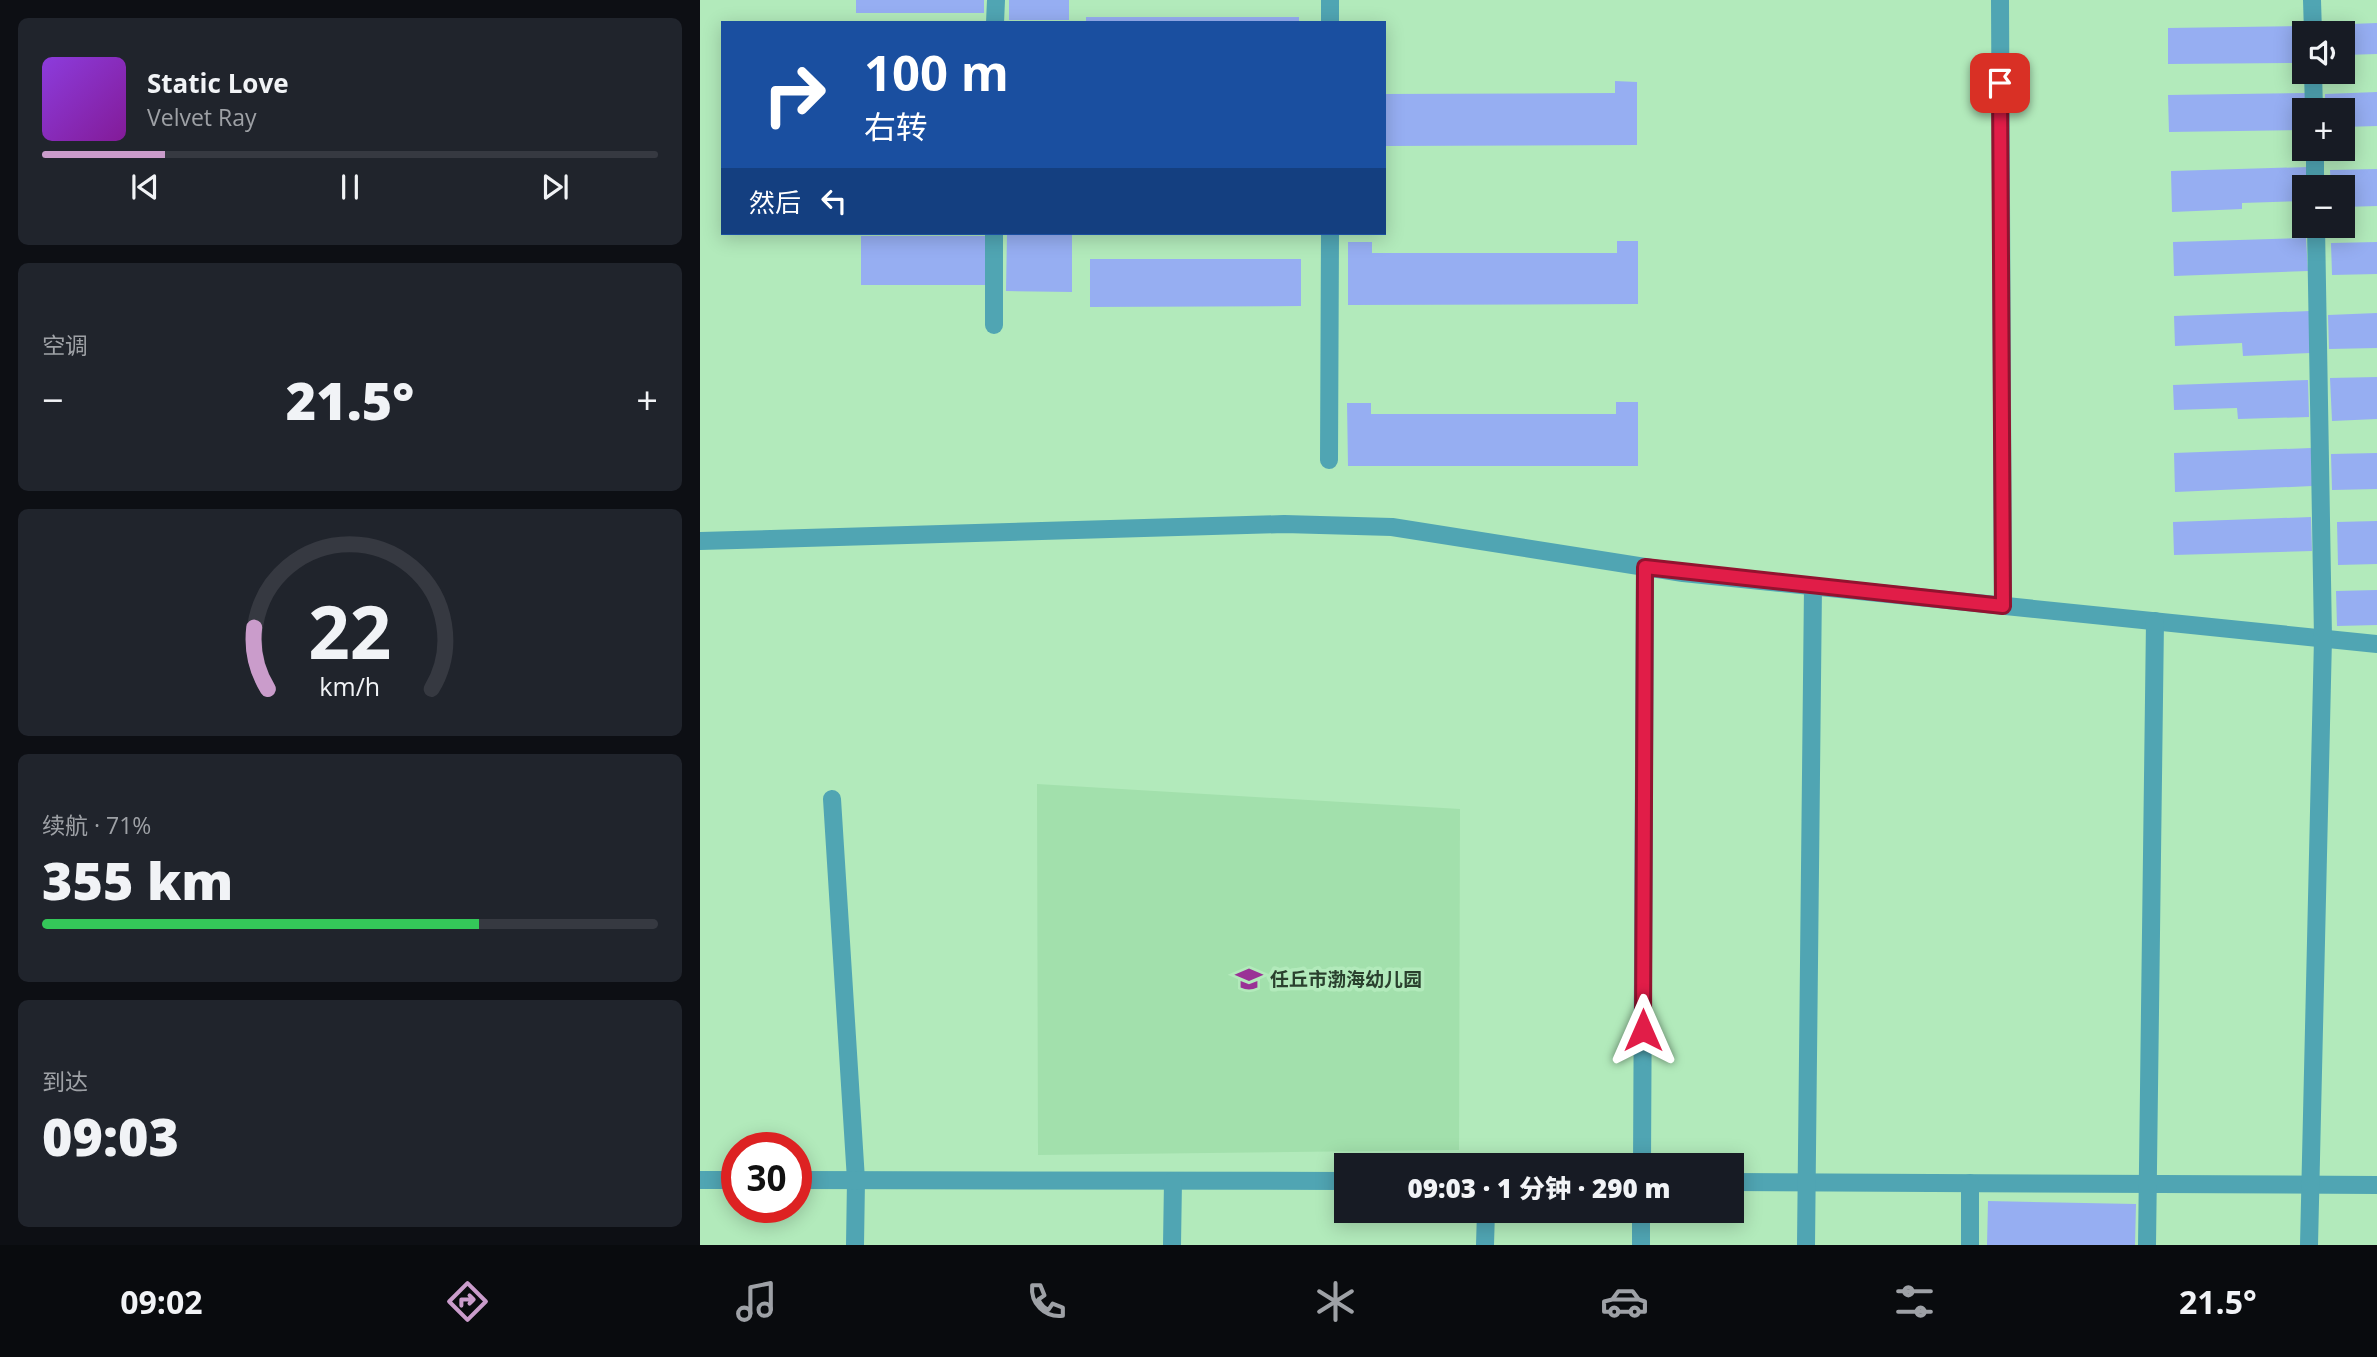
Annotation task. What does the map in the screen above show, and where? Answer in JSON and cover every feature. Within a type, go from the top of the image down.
[{"type":"street","points":[[996,0],[996,21]]},
{"type":"street","points":[[1330,0],[1330,21]]},
{"type":"street","points":[[2000,0],[2003,606]]},
{"type":"street","points":[[2312,0],[2313,21]]},
{"type":"street","points":[[994,235],[994,325]]},
{"type":"street","points":[[1329,460],[1330,235]]},
{"type":"street","points":[[2309,1245],[2323,638],[2316,238]]},
{"type":"street","points":[[700,541],[1284,524],[1392,527],[1645,567],[2377,643]]},
{"type":"street","points":[[1642,1153],[1645,567]]},
{"type":"street","points":[[1806,1245],[1813,586]]},
{"type":"street","points":[[2147,1245],[2155,621]]},
{"type":"street","points":[[832,799],[856,1180],[855,1245]]},
{"type":"street","points":[[700,1180],[721,1180]]},
{"type":"street","points":[[812,1180],[1334,1181]]},
{"type":"street","points":[[1172,1245],[1173,1181]]},
{"type":"street","points":[[1744,1182],[2377,1185]]},
{"type":"street","points":[[1970,1183],[1970,1245]]},
{"type":"street","points":[[1485,1245],[1486,1223]]},
{"type":"street","points":[[1641,1223],[1641,1245]]},
{"type":"shaded area","name":"任丘市渤海幼儿园","points":[[1037,784],[1460,809],[1459,1150],[1038,1155]]},
{"type":"building","points":[[856,0],[984,0],[984,13],[856,13]]},
{"type":"building","points":[[1009,0],[1069,0],[1069,20],[1009,20]]},
{"type":"building","points":[[1086,17],[1299,17],[1299,21],[1086,21]]},
{"type":"building","points":[[2377,23],[2377,54],[2355,55],[2355,24]]},
{"type":"building","points":[[2292,26],[2292,63],[2168,64],[2168,28]]},
{"type":"building","points":[[1615,81],[1637,82],[1637,145],[1386,146],[1386,94],[1615,93]]},
{"type":"building","points":[[2377,92],[2377,126],[2355,127],[2355,98],[2325,98],[2325,94]]},
{"type":"building","points":[[2307,93],[2307,98],[2292,98],[2292,130],[2169,132],[2168,95]]},
{"type":"building","points":[[2309,167],[2309,175],[2292,175],[2292,201],[2242,203],[2242,209],[2172,212],[2171,171]]},
{"type":"building","points":[[2377,169],[2377,206],[2355,207],[2355,175],[2330,175],[2330,170]]},
{"type":"building","points":[[1007,235],[1072,235],[1072,292],[1006,291]]},
{"type":"building","points":[[861,236],[990,236],[989,285],[861,285]]},
{"type":"building","points":[[2306,238],[2308,271],[2174,276],[2173,242]]},
{"type":"building","points":[[1617,241],[1638,241],[1638,304],[1348,305],[1348,242],[1372,242],[1372,253],[1617,253]]},
{"type":"building","points":[[2377,242],[2377,274],[2332,275],[2331,243]]},
{"type":"building","points":[[1090,259],[1301,259],[1301,306],[1090,307]]},
{"type":"building","points":[[2310,311],[2311,353],[2243,356],[2242,343],[2175,346],[2174,316]]},
{"type":"building","points":[[2377,313],[2377,348],[2329,349],[2328,315]]},
{"type":"building","points":[[2377,377],[2377,419],[2332,421],[2330,378]]},
{"type":"building","points":[[2308,380],[2309,417],[2238,419],[2237,408],[2174,410],[2173,385]]},
{"type":"building","points":[[1616,402],[1638,402],[1638,466],[1348,466],[1347,403],[1371,403],[1371,414],[1616,414]]},
{"type":"building","points":[[2311,448],[2312,486],[2175,492],[2174,453]]},
{"type":"building","points":[[2377,453],[2377,489],[2332,490],[2331,454]]},
{"type":"building","points":[[2311,517],[2312,551],[2174,555],[2173,522]]},
{"type":"building","points":[[2377,521],[2377,564],[2338,565],[2337,522]]},
{"type":"building","points":[[2377,590],[2377,625],[2337,626],[2336,591]]},
{"type":"building","points":[[1988,1201],[2136,1204],[2135,1245],[1987,1245]]},
{"type":"place","name":"任丘市渤海幼儿园","points":[[1249,979]]},
{"type":"route","points":[[1643,1030],[1645,567],[2003,606],[2000,83]]}]
